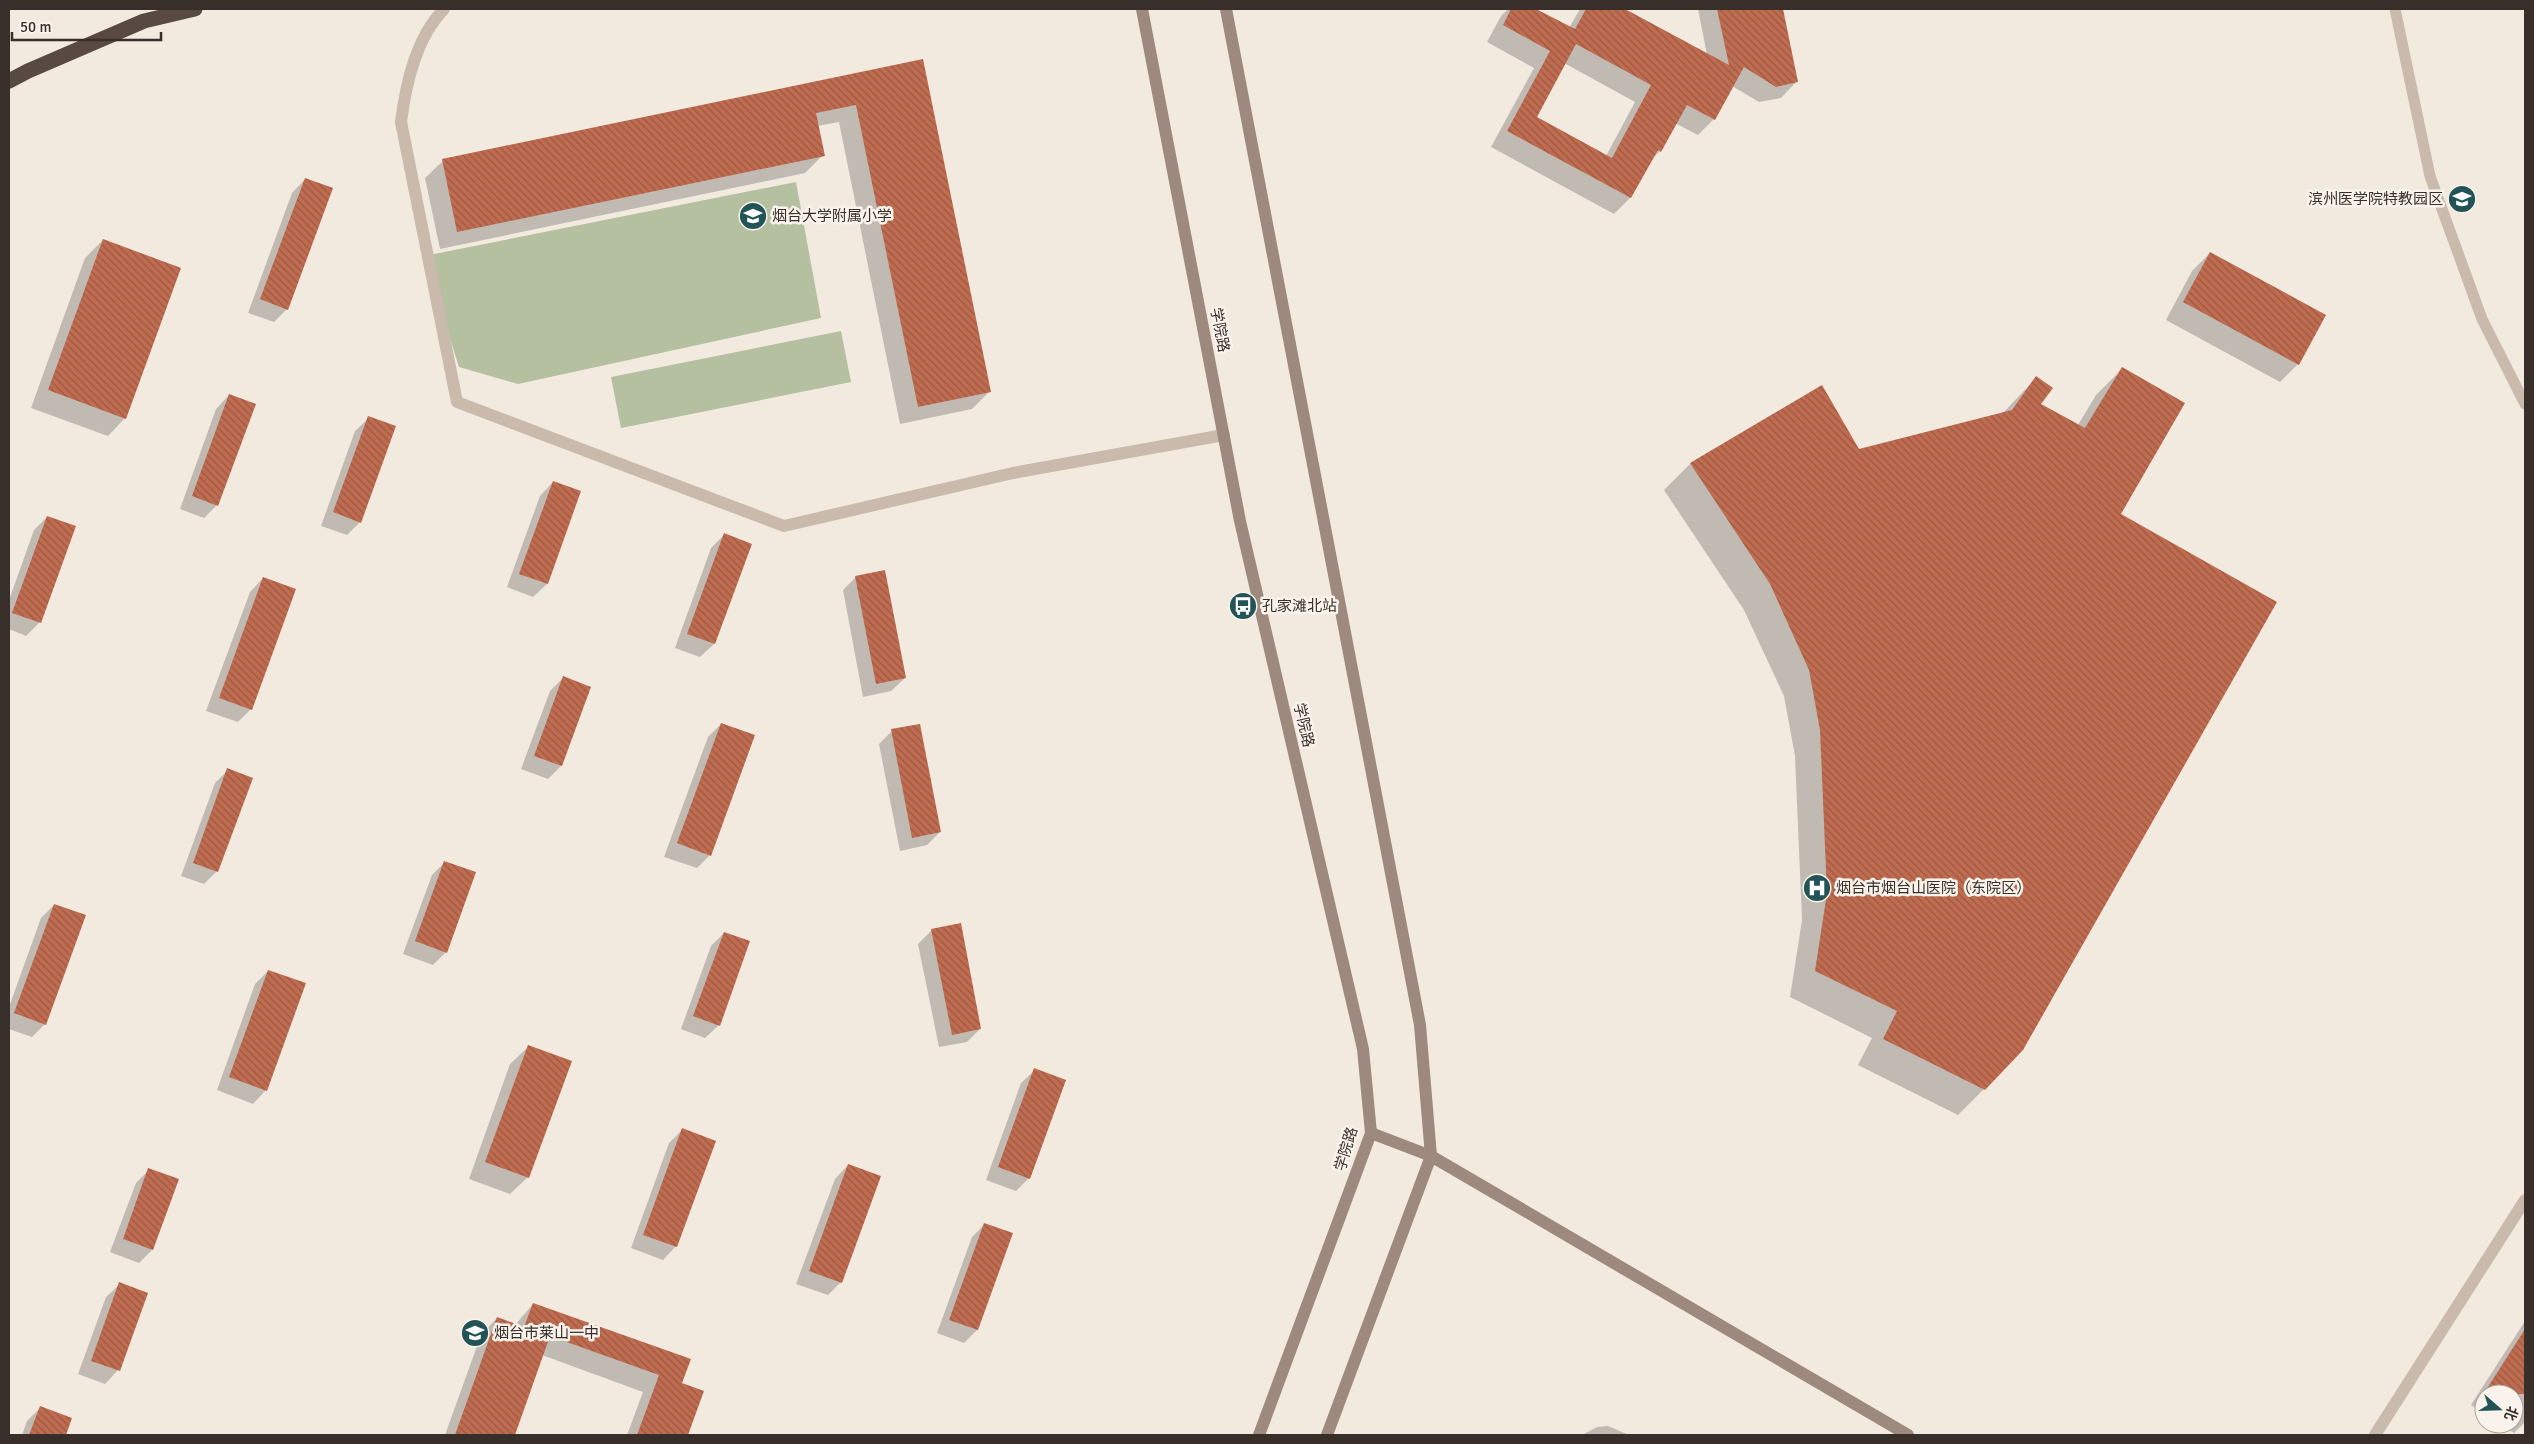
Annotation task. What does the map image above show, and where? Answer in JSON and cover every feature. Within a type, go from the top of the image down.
[{"type":"highway","points":[[9,81],[144,21],[195,9]]},
{"type":"main road","name":"学院路","points":[[1142,9],[1240,521],[1363,1049],[1371,1133],[1259,1435]]},
{"type":"main road","points":[[1226,9],[1420,1025],[1431,1156],[1327,1435]]},
{"type":"main road","points":[[1371,1133],[1431,1156],[1908,1435]]},
{"type":"street","points":[[444,9],[431,22],[405,87],[401,122],[456,402],[784,526],[1013,473],[1224,435]]},
{"type":"street","points":[[2375,1435],[2525,1200]]},
{"type":"lane","points":[[2395,9],[2430,176],[2482,319],[2525,404]]},
{"type":"green space","points":[[796,182],[821,318],[518,384],[459,367],[424,256]]},
{"type":"green space","points":[[841,331],[851,382],[621,428],[611,377]]},
{"type":"building","points":[[1511,9],[1536,9],[1575,29],[1586,9],[1625,9],[1729,65],[1717,9],[1783,9],[1798,82],[1776,87],[1744,67],[1715,120],[1687,105],[1661,152],[1658,150],[1631,198],[1507,131],[1550,51],[1503,25]],"holes":[[[1576,44],[1651,85],[1612,158],[1537,117]]]},
{"type":"building","points":[[923,59],[991,392],[918,407],[856,105],[816,113],[825,156],[457,232],[442,159]]},
{"type":"building","points":[[305,178],[333,188],[288,310],[260,299]]},
{"type":"building","points":[[103,239],[181,268],[126,419],[48,390]]},
{"type":"building","points":[[2210,252],[2326,315],[2299,365],[2183,302]]},
{"type":"building","points":[[2122,367],[2185,403],[2121,514],[2277,602],[2023,1050],[1985,1090],[1883,1039],[1897,1011],[1815,971],[1827,893],[1820,730],[1809,670],[1770,584],[1690,463],[1822,385],[1859,449],[2012,410],[2036,376],[2053,388],[2041,404],[2085,428]]},
{"type":"building","points":[[229,394],[256,404],[218,506],[192,496]]},
{"type":"building","points":[[368,416],[396,426],[361,523],[333,512]]},
{"type":"building","points":[[553,481],[581,491],[548,584],[519,574]]},
{"type":"building","points":[[47,516],[76,526],[41,623],[12,613]]},
{"type":"building","points":[[724,533],[752,544],[715,644],[687,634]]},
{"type":"building","points":[[885,570],[906,678],[876,684],[855,576]]},
{"type":"building","points":[[263,577],[296,589],[252,710],[219,698]]},
{"type":"building","points":[[563,676],[591,687],[562,766],[534,756]]},
{"type":"building","points":[[721,723],[755,735],[711,856],[677,843]]},
{"type":"building","points":[[920,724],[941,832],[912,838],[891,729]]},
{"type":"building","points":[[227,768],[253,778],[218,872],[193,863]]},
{"type":"building","points":[[444,861],[476,872],[447,953],[415,941]]},
{"type":"building","points":[[54,904],[86,915],[46,1025],[14,1013]]},
{"type":"building","points":[[961,923],[981,1029],[952,1035],[931,929]]},
{"type":"building","points":[[724,932],[750,941],[720,1026],[693,1016]]},
{"type":"building","points":[[268,970],[306,983],[267,1091],[229,1077]]},
{"type":"building","points":[[528,1045],[572,1061],[529,1178],[485,1162]]},
{"type":"building","points":[[1034,1068],[1066,1080],[1030,1179],[998,1167]]},
{"type":"building","points":[[682,1128],[716,1141],[677,1247],[643,1235]]},
{"type":"building","points":[[848,1164],[881,1176],[842,1283],[809,1271]]},
{"type":"building","points":[[148,1168],[179,1179],[153,1250],[123,1239]]},
{"type":"building","points":[[984,1223],[1013,1233],[978,1330],[949,1320]]},
{"type":"building","points":[[119,1282],[148,1293],[120,1371],[91,1361]]},
{"type":"building","points":[[533,1303],[691,1359],[682,1383],[704,1391],[688,1435],[637,1435],[659,1375],[550,1336],[515,1435],[455,1435],[497,1317],[524,1327]]},
{"type":"building","points":[[2525,1329],[2525,1394],[2524,1384],[2490,1384]]},
{"type":"building","points":[[40,1406],[72,1418],[66,1435],[29,1435]]},
{"type":"place","name":"滨州医学院特教园区","points":[[2462,199]]},
{"type":"place","name":"烟台大学附属小学","points":[[753,216]]},
{"type":"place","name":"孔家滩北站","points":[[1243,606]]},
{"type":"place","name":"烟台市烟台山医院（东院区）","points":[[1817,888]]},
{"type":"place","name":"烟台市莱山一中","points":[[475,1333]]}]
